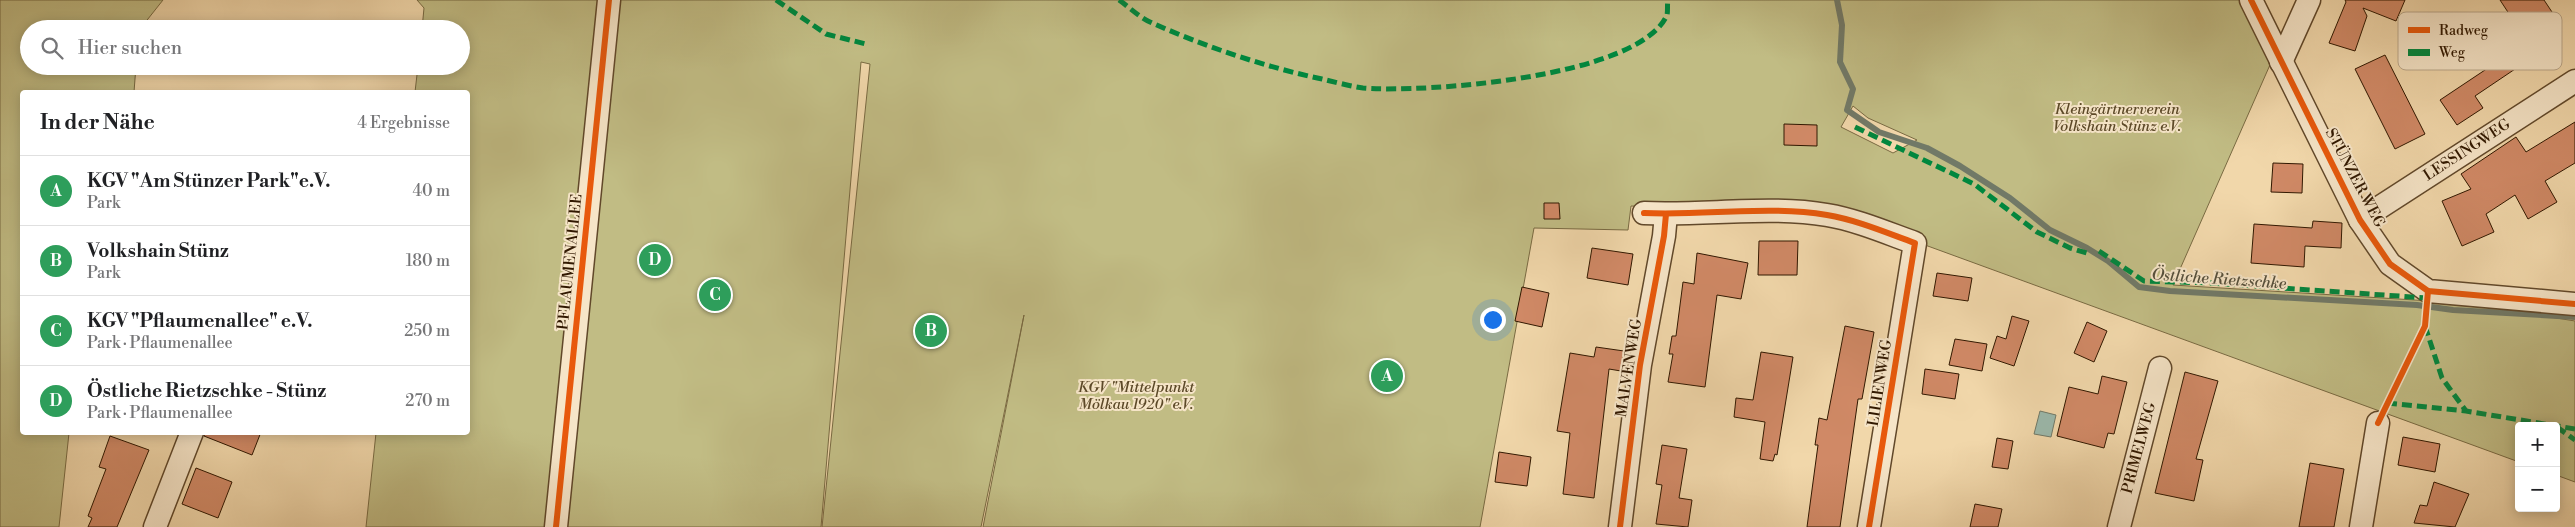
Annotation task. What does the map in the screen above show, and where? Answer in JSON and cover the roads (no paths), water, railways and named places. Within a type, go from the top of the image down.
[{"type":"street","name":"PFLAUMENALLEE","points":[[556,527],[609,0]]},
{"type":"street","name":"STÜNZER WEG","points":[[2251,0],[2360,220],[2390,264],[2428,291],[2575,304]]},
{"type":"street","points":[[2281,62],[2309,0]]},
{"type":"street","name":"LESSINGWEG","points":[[2360,220],[2575,81]]},
{"type":"street","name":"LILIENWEG","points":[[1666,214],[1755,210],[1828,215],[1877,229],[1915,243],[1869,527]]},
{"type":"street","points":[[1644,213],[1666,214]]},
{"type":"street","name":"MALVENWEG","points":[[1620,527],[1640,365],[1664,236],[1666,214]]},
{"type":"street","name":"PRIMELWEG","points":[[2119,527],[2160,368]]},
{"type":"street","points":[[2361,527],[2378,423]]},
{"type":"street","points":[[155,527],[191,435]]},
{"type":"waterway","name":"Östliche Rietzschke","points":[[1837,0],[1842,25],[1840,62],[1853,89],[1847,110],[1879,132],[1927,148],[1960,166],[2010,198],[2050,230],[2087,248],[2108,261],[2139,287],[2170,291],[2417,305],[2453,310],[2575,317]]},
{"type":"place","name":"Östliche Rietzschke - Stünz","points":[[655,260]]},
{"type":"place","name":"KGV \"Pflaumenallee\" e.V.","points":[[715,295]]},
{"type":"place","name":"Volkshain Stünz","points":[[931,331]]},
{"type":"place","name":"KGV \"Am Stünzer Park\"e.V.","points":[[1387,376]]},
{"type":"park label","name":"Kleingärtnerverein Volkshain Stünz e.V.","points":[[2117,118]]},
{"type":"park label","name":"KGV \"Mittelpunkt Mölkau 1920\" e.V.","points":[[1136,396]]}]
